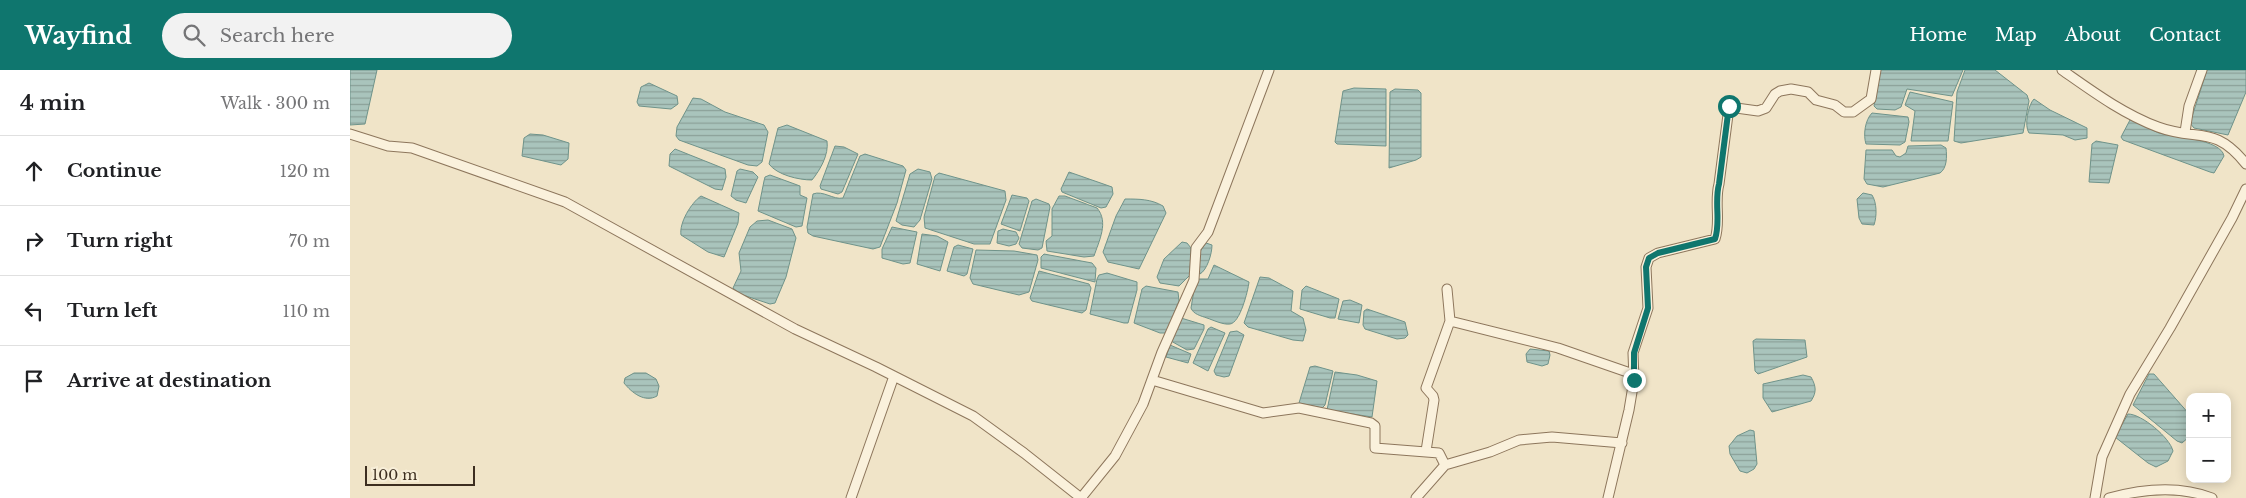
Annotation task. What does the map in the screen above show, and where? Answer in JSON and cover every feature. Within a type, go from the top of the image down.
[{"type":"street","points":[[350,134],[388,146],[412,148],[565,202],[779,320],[973,416],[1081,498],[1115,456],[1143,404],[1194,280],[1196,248],[1208,232],[1269,70]]},
{"type":"street","points":[[1608,498],[1630,410],[1634,353],[1648,308],[1646,267],[1649,258],[1658,253],[1715,239],[1717,233],[1716,196],[1729,106],[1758,111],[1766,108],[1775,94],[1791,89],[1808,92],[1816,100],[1832,104],[1844,112],[1854,112],[1871,99],[1876,70]]},
{"type":"street","points":[[2062,70],[2106,100],[2156,126],[2172,131],[2220,139],[2234,149],[2246,164]]},
{"type":"street","points":[[2185,132],[2189,106],[2202,70]]},
{"type":"street","points":[[2095,498],[2102,457],[2130,394],[2170,328],[2232,218],[2246,189]]},
{"type":"street","points":[[1426,451],[1434,400],[1426,388],[1450,321],[1447,289]]},
{"type":"street","points":[[1450,321],[1558,348],[1633,374]]},
{"type":"street","points":[[851,498],[894,376]]},
{"type":"street","points":[[1152,380],[1263,413],[1299,408],[1371,423],[1375,426],[1375,448],[1439,453],[1445,465]]},
{"type":"street","points":[[1416,498],[1445,465],[1490,452],[1519,440],[1552,437],[1622,442]]},
{"type":"street","points":[[2109,498],[2164,490],[2196,492],[2212,498]]},
{"type":"water","points":[[350,70],[377,70],[365,124],[350,125]]},
{"type":"water","points":[[1880,70],[1963,70],[1952,96],[1907,89],[1901,107],[1895,110],[1877,109],[1874,106]]},
{"type":"water","points":[[1965,70],[1995,70],[2027,95],[2029,101],[2023,133],[1961,143],[1954,141],[1957,92]]},
{"type":"water","points":[[2207,70],[2246,70],[2246,92],[2228,135],[2194,128],[2190,123]]},
{"type":"water","points":[[649,83],[677,96],[678,104],[671,109],[639,106],[637,102],[641,87]]},
{"type":"water","points":[[1354,88],[1386,89],[1386,146],[1337,144],[1335,142],[1343,91]]},
{"type":"water","points":[[1395,89],[1418,90],[1421,93],[1421,157],[1389,168],[1390,92]]},
{"type":"water","points":[[1910,92],[1953,102],[1948,141],[1911,141],[1915,111],[1905,105]]},
{"type":"water","points":[[693,98],[701,99],[725,112],[764,125],[768,132],[762,162],[757,166],[748,165],[679,140],[676,136],[677,127]]},
{"type":"water","points":[[2034,99],[2050,110],[2087,128],[2087,138],[2075,140],[2063,135],[2029,133],[2027,116]]},
{"type":"water","points":[[1872,113],[1908,117],[1909,122],[1905,142],[1900,145],[1866,144],[1865,128]]},
{"type":"water","points":[[2130,120],[2134,120],[2159,133],[2206,142],[2221,150],[2224,156],[2214,173],[2123,140],[2121,137]]},
{"type":"water","points":[[787,125],[827,141],[825,157],[812,180],[789,176],[777,171],[769,164],[778,128]]},
{"type":"water","points":[[530,134],[543,135],[569,143],[568,159],[561,165],[522,156],[524,138]]},
{"type":"water","points":[[2096,141],[2118,145],[2109,183],[2089,182],[2092,144]]},
{"type":"water","points":[[1941,145],[1946,148],[1946,159],[1944,168],[1940,173],[1883,187],[1867,184],[1864,179],[1866,150],[1892,150],[1896,156],[1900,157],[1906,153],[1908,146]]},
{"type":"water","points":[[835,146],[844,147],[858,154],[842,192],[838,194],[821,189],[820,186]]},
{"type":"water","points":[[675,149],[725,169],[726,177],[722,190],[715,189],[669,166],[670,154]]},
{"type":"water","points":[[865,154],[903,166],[906,170],[897,203],[880,247],[873,249],[813,236],[808,233],[807,227],[813,194],[820,193],[843,198],[860,156]]},
{"type":"water","points":[[740,169],[753,172],[758,177],[746,203],[736,200],[731,196],[737,171]]},
{"type":"water","points":[[918,169],[930,172],[932,179],[920,220],[914,227],[902,225],[896,221],[910,174]]},
{"type":"water","points":[[1069,172],[1112,187],[1113,194],[1106,207],[1101,208],[1062,192],[1061,189]]},
{"type":"water","points":[[939,173],[1005,191],[1006,200],[990,244],[974,244],[925,228],[924,217],[935,176]]},
{"type":"water","points":[[770,175],[800,186],[800,195],[807,198],[802,226],[796,227],[758,211],[765,177]]},
{"type":"water","points":[[1863,193],[1872,195],[1874,198],[1876,218],[1874,225],[1862,224],[1859,218],[1857,199]]},
{"type":"water","points":[[1012,195],[1027,198],[1029,201],[1020,231],[1001,224]]},
{"type":"water","points":[[701,196],[739,213],[738,223],[724,257],[708,252],[681,235],[686,214],[693,203]]},
{"type":"water","points":[[1059,196],[1065,196],[1097,208],[1101,213],[1102,232],[1094,256],[1084,257],[1047,251],[1046,241],[1052,236],[1052,209]]},
{"type":"water","points":[[1036,199],[1049,204],[1050,207],[1042,248],[1038,250],[1022,248],[1019,244],[1032,201]]},
{"type":"water","points":[[1125,199],[1140,199],[1154,202],[1163,206],[1166,213],[1139,269],[1108,262],[1103,252],[1116,216]]},
{"type":"water","points":[[768,220],[792,229],[796,238],[786,277],[775,303],[770,304],[740,294],[733,288],[741,271],[739,253],[750,227],[757,221]]},
{"type":"water","points":[[892,227],[917,232],[910,263],[903,264],[882,258],[882,249]]},
{"type":"water","points":[[1003,229],[1016,232],[1019,238],[1016,244],[1009,246],[997,243],[998,231]]},
{"type":"water","points":[[922,234],[937,236],[948,242],[940,271],[917,264]]},
{"type":"water","points":[[1182,242],[1187,243],[1191,248],[1190,275],[1179,286],[1160,283],[1157,277],[1164,259]]},
{"type":"water","points":[[1206,243],[1212,245],[1211,253],[1207,265],[1200,274],[1198,272],[1199,253]]},
{"type":"water","points":[[958,245],[973,249],[967,274],[964,276],[947,271],[954,247]]},
{"type":"water","points":[[976,250],[1014,251],[1037,255],[1038,260],[1029,292],[1019,295],[973,284],[970,278]]},
{"type":"water","points":[[1044,254],[1092,263],[1096,268],[1095,282],[1041,268],[1041,257]]},
{"type":"water","points":[[1214,265],[1249,282],[1240,313],[1234,322],[1230,324],[1200,316],[1191,308],[1195,284],[1198,279],[1208,279]]},
{"type":"water","points":[[1039,271],[1089,284],[1091,288],[1086,310],[1082,313],[1032,301],[1030,298]]},
{"type":"water","points":[[1107,273],[1137,282],[1137,290],[1128,323],[1090,314],[1097,279],[1099,275]]},
{"type":"water","points":[[1260,277],[1269,278],[1293,291],[1291,311],[1303,318],[1306,330],[1303,341],[1248,327],[1244,323]]},
{"type":"water","points":[[1146,286],[1178,292],[1179,301],[1166,333],[1160,333],[1134,323],[1142,289]]},
{"type":"water","points":[[1306,286],[1339,299],[1335,318],[1300,309],[1302,290]]},
{"type":"water","points":[[1350,300],[1362,305],[1359,323],[1338,319],[1343,301]]},
{"type":"water","points":[[1367,309],[1405,322],[1408,335],[1405,338],[1397,339],[1365,329],[1363,325],[1364,311]]},
{"type":"water","points":[[1181,318],[1204,325],[1204,329],[1194,349],[1187,350],[1171,341]]},
{"type":"water","points":[[1211,327],[1225,333],[1208,371],[1193,363],[1208,329]]},
{"type":"water","points":[[1237,331],[1244,335],[1229,376],[1216,375],[1214,371],[1230,332]]},
{"type":"water","points":[[1756,339],[1805,340],[1807,357],[1758,374],[1755,371],[1753,341]]},
{"type":"water","points":[[1170,345],[1191,354],[1188,363],[1166,357]]},
{"type":"water","points":[[1530,349],[1549,351],[1548,364],[1542,366],[1527,362],[1526,354]]},
{"type":"water","points":[[1315,366],[1333,371],[1325,405],[1322,408],[1299,403],[1310,367]]},
{"type":"water","points":[[1335,372],[1357,375],[1377,381],[1372,417],[1327,410]]},
{"type":"water","points":[[634,373],[646,373],[656,379],[659,386],[657,396],[643,398],[627,387],[624,383],[625,378]]},
{"type":"water","points":[[2149,374],[2154,374],[2186,410],[2186,440],[2182,443],[2177,441],[2133,405]]},
{"type":"water","points":[[1803,375],[1811,377],[1814,383],[1815,392],[1811,401],[1772,412],[1763,398],[1763,384]]},
{"type":"water","points":[[2128,414],[2148,422],[2167,440],[2173,451],[2168,461],[2156,467],[2115,437]]},
{"type":"water","points":[[1750,430],[1754,431],[1757,464],[1754,469],[1747,473],[1740,471],[1730,454],[1729,446],[1737,436]]},
{"type":"route","points":[[1634,380],[1634,353],[1642,333],[1648,308],[1646,267],[1649,258],[1658,253],[1715,239],[1717,233],[1716,196],[1728,125],[1727,113],[1729,106]]}]
